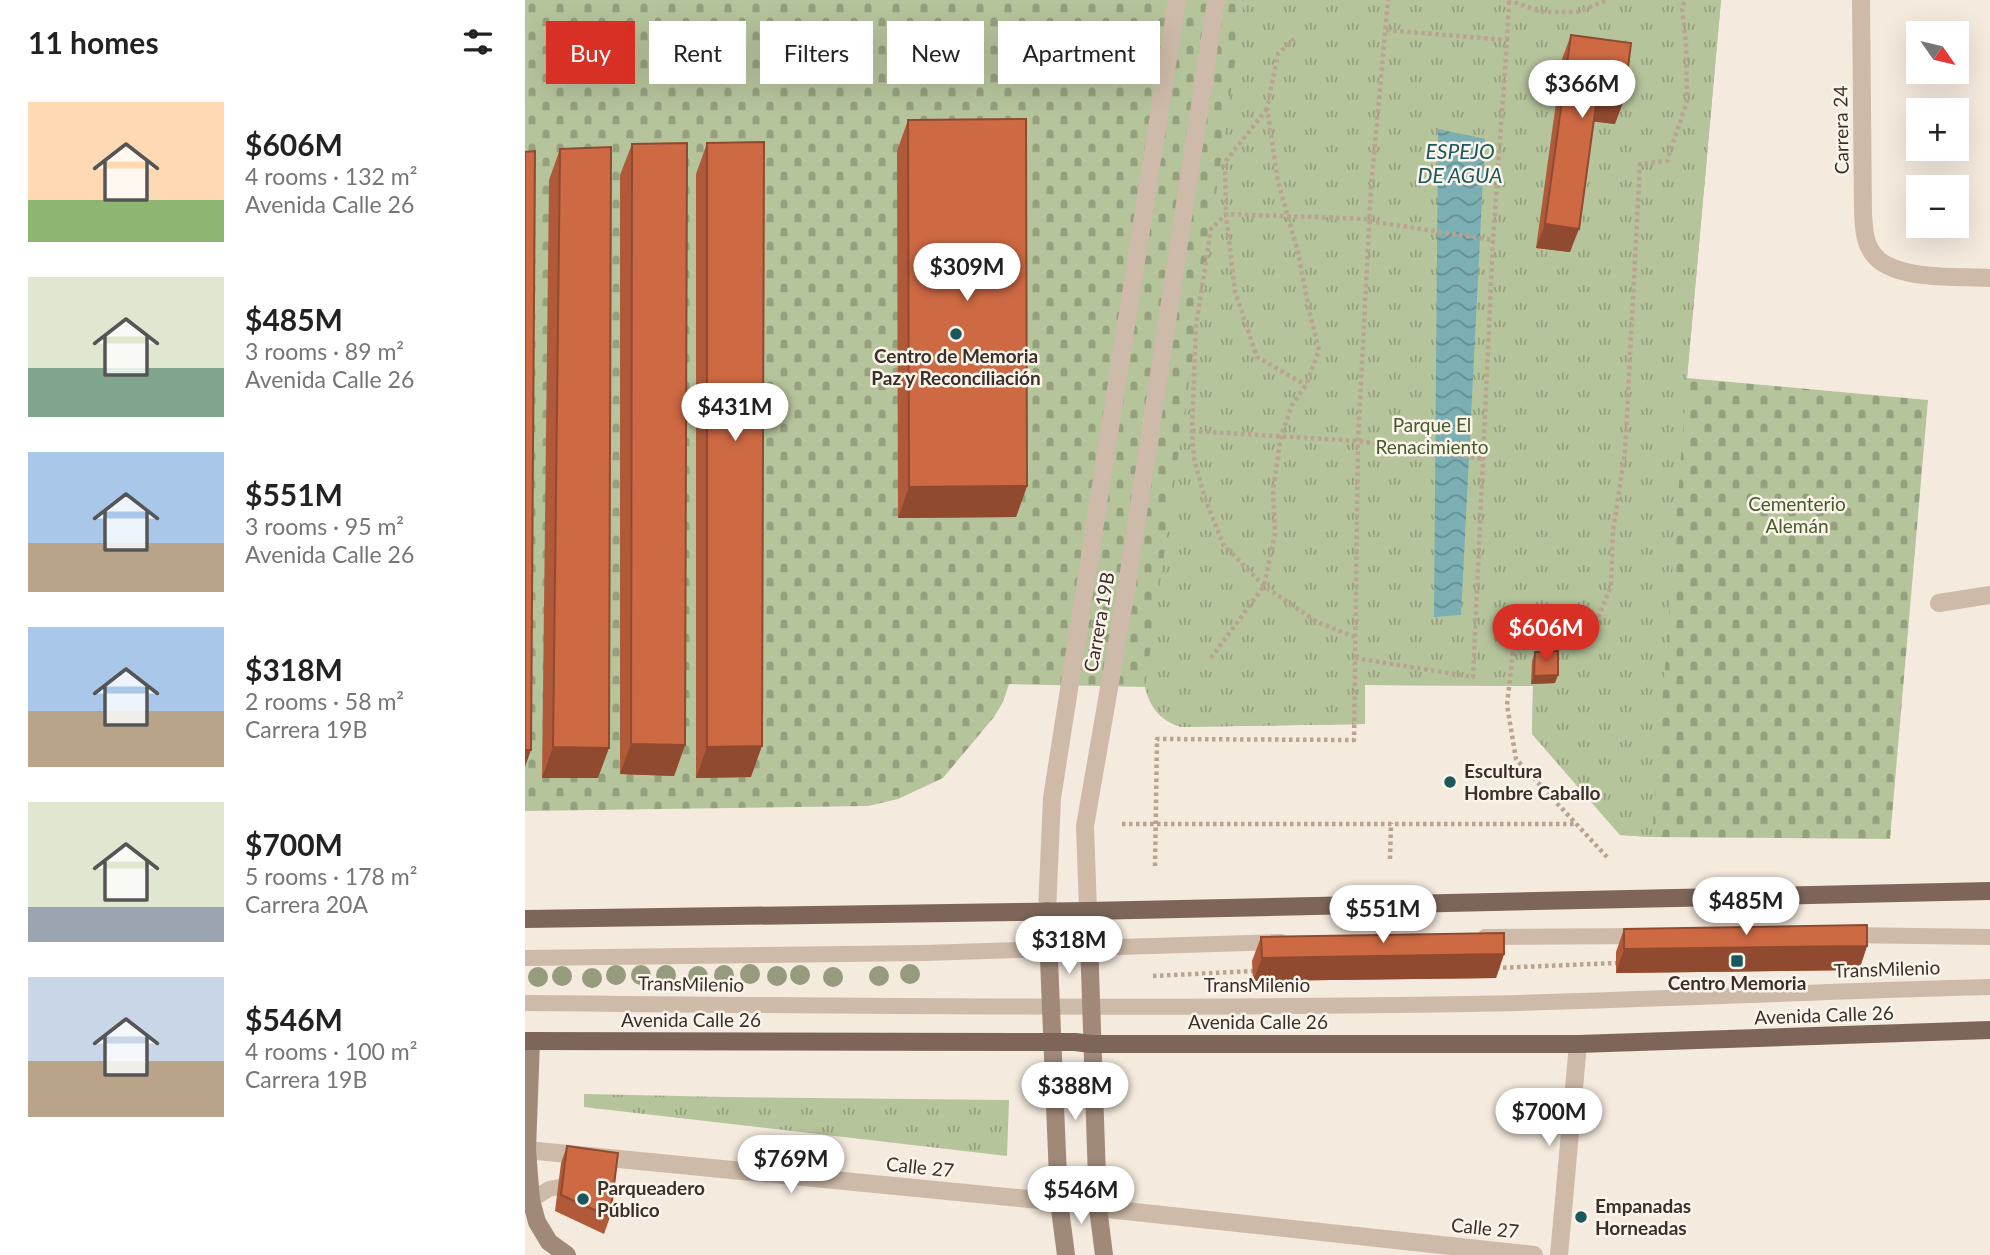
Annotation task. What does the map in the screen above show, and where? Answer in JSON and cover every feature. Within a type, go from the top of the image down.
[{"type":"main road","points":[[525,919],[1088,911],[1990,891]]},
{"type":"main road","name":"Carrera 19B","points":[[1047,911],[1059,1202],[1066,1255]]},
{"type":"main road","name":"Carrera 19B","points":[[1088,911],[1098,1208],[1104,1255]]},
{"type":"main road","name":"Avenida Calle 26","points":[[528,1041],[1578,1044],[1990,1030]]},
{"type":"main road","points":[[528,1041],[527,1150],[531,1200],[537,1222],[549,1242],[567,1255]]},
{"type":"street","name":"Carrera 19B","points":[[1047,911],[1052,798],[1177,0]]},
{"type":"street","name":"Carrera 19B","points":[[1088,911],[1085,826],[1126,585],[1216,0]]},
{"type":"street","name":"Carrera 24","points":[[1861,0],[1865,239],[1874,256],[1892,269],[1909,274],[1990,278]]},
{"type":"street","points":[[1939,604],[1990,594]]},
{"type":"street","points":[[1559,1255],[1578,1044]]},
{"type":"street","name":"Calle 27","points":[[527,1150],[1059,1202]]},
{"type":"street","name":"Calle 27","points":[[1098,1208],[1534,1255]]},
{"type":"lane","name":"TransMilenio","points":[[1823,935],[1990,937]]},
{"type":"lane","points":[[1475,937],[1656,936]]},
{"type":"lane","name":"TransMilenio","points":[[525,958],[925,953],[1297,942]]},
{"type":"lane","name":"TransMilenio","points":[[525,1003],[1091,1008],[1472,1004],[1990,987]]},
{"type":"lane","points":[[531,1200],[549,1188],[559,1187]]},
{"type":"path","points":[[1155,866],[1157,739],[1354,740],[1358,440],[1369,220],[1388,0]]},
{"type":"path","points":[[1355,657],[1473,677],[1493,240],[1509,0],[1542,12],[1578,12],[1607,0]]},
{"type":"path","points":[[1607,857],[1516,759],[1507,705],[1515,635],[1565,631],[1590,638],[1611,586],[1613,531],[1625,452],[1640,164],[1667,160],[1687,101],[1686,43],[1682,9],[1685,0]]},
{"type":"path","points":[[1385,30],[1507,40]]},
{"type":"path","points":[[1211,659],[1265,586],[1275,534],[1273,490],[1281,436],[1292,405],[1306,385],[1319,350],[1298,251],[1278,182],[1267,108],[1278,54],[1294,39]]},
{"type":"path","points":[[1267,108],[1226,162],[1226,214],[1235,292],[1257,357],[1306,385]]},
{"type":"path","points":[[1355,637],[1317,622],[1265,586],[1223,544],[1204,496],[1194,458],[1192,431],[1196,326],[1211,229],[1226,214],[1287,216],[1369,220],[1493,240]]},
{"type":"path","points":[[1192,431],[1358,440],[1483,459]]},
{"type":"path","points":[[1390,859],[1391,823]]},
{"type":"path","points":[[1122,824],[1578,824]]},
{"type":"path","points":[[1496,968],[1616,963]]},
{"type":"path","points":[[1153,976],[1253,971]]},
{"type":"green space","name":"Cementerio Alemán","points":[[525,0],[1721,0],[1687,378],[1928,400],[1890,839],[1620,835],[1532,734],[1533,686],[1365,685],[1365,724],[1181,727],[1157,713],[1145,687],[1009,684],[994,717],[943,778],[898,799],[868,806],[525,811]]},
{"type":"green space","name":"Parque El Renacimiento","points":[[1244,0],[1721,0],[1687,378],[1652,837],[1620,835],[1532,734],[1533,686],[1365,685],[1365,724],[1181,727],[1162,717],[1150,701],[1145,687]]},
{"type":"green space","points":[[584,1094],[1009,1100],[1007,1156],[584,1107]]},
{"type":"water","name":"ESPEJO DE AGUA","points":[[1438,129],[1485,139],[1461,615],[1434,617]]},
{"type":"building","points":[[1571,35],[1631,43],[1624,100],[1597,97],[1579,229],[1545,224]]},
{"type":"building","name":"Centro de Memoria Paz y Reconciliación","points":[[1026,119],[1027,486],[909,487],[908,120]]},
{"type":"building","points":[[764,142],[762,746],[707,747],[707,143]]},
{"type":"building","points":[[687,143],[685,745],[631,744],[632,144]]},
{"type":"building","points":[[611,147],[609,748],[553,747],[560,149]]},
{"type":"building","points":[[535,151],[531,750],[525,750],[525,152]]},
{"type":"building","points":[[1558,651],[1558,675],[1534,676],[1535,652]]},
{"type":"building","points":[[1867,925],[1867,946],[1624,949],[1624,929]]},
{"type":"building","points":[[1504,933],[1504,954],[1262,958],[1261,937]]},
{"type":"building","name":"Parqueadero Público","points":[[567,1146],[618,1153],[610,1217],[561,1195]]},
{"type":"place","name":"Centro de Memoria Paz y Reconciliación","points":[[956,334]]},
{"type":"place","name":"Escultura Hombre Caballo","points":[[1450,782]]},
{"type":"place","name":"Centro Memoria","points":[[1737,961]]},
{"type":"place","name":"Parqueadero Público","points":[[583,1199]]},
{"type":"place","name":"Empanadas Horneadas","points":[[1581,1217]]}]
